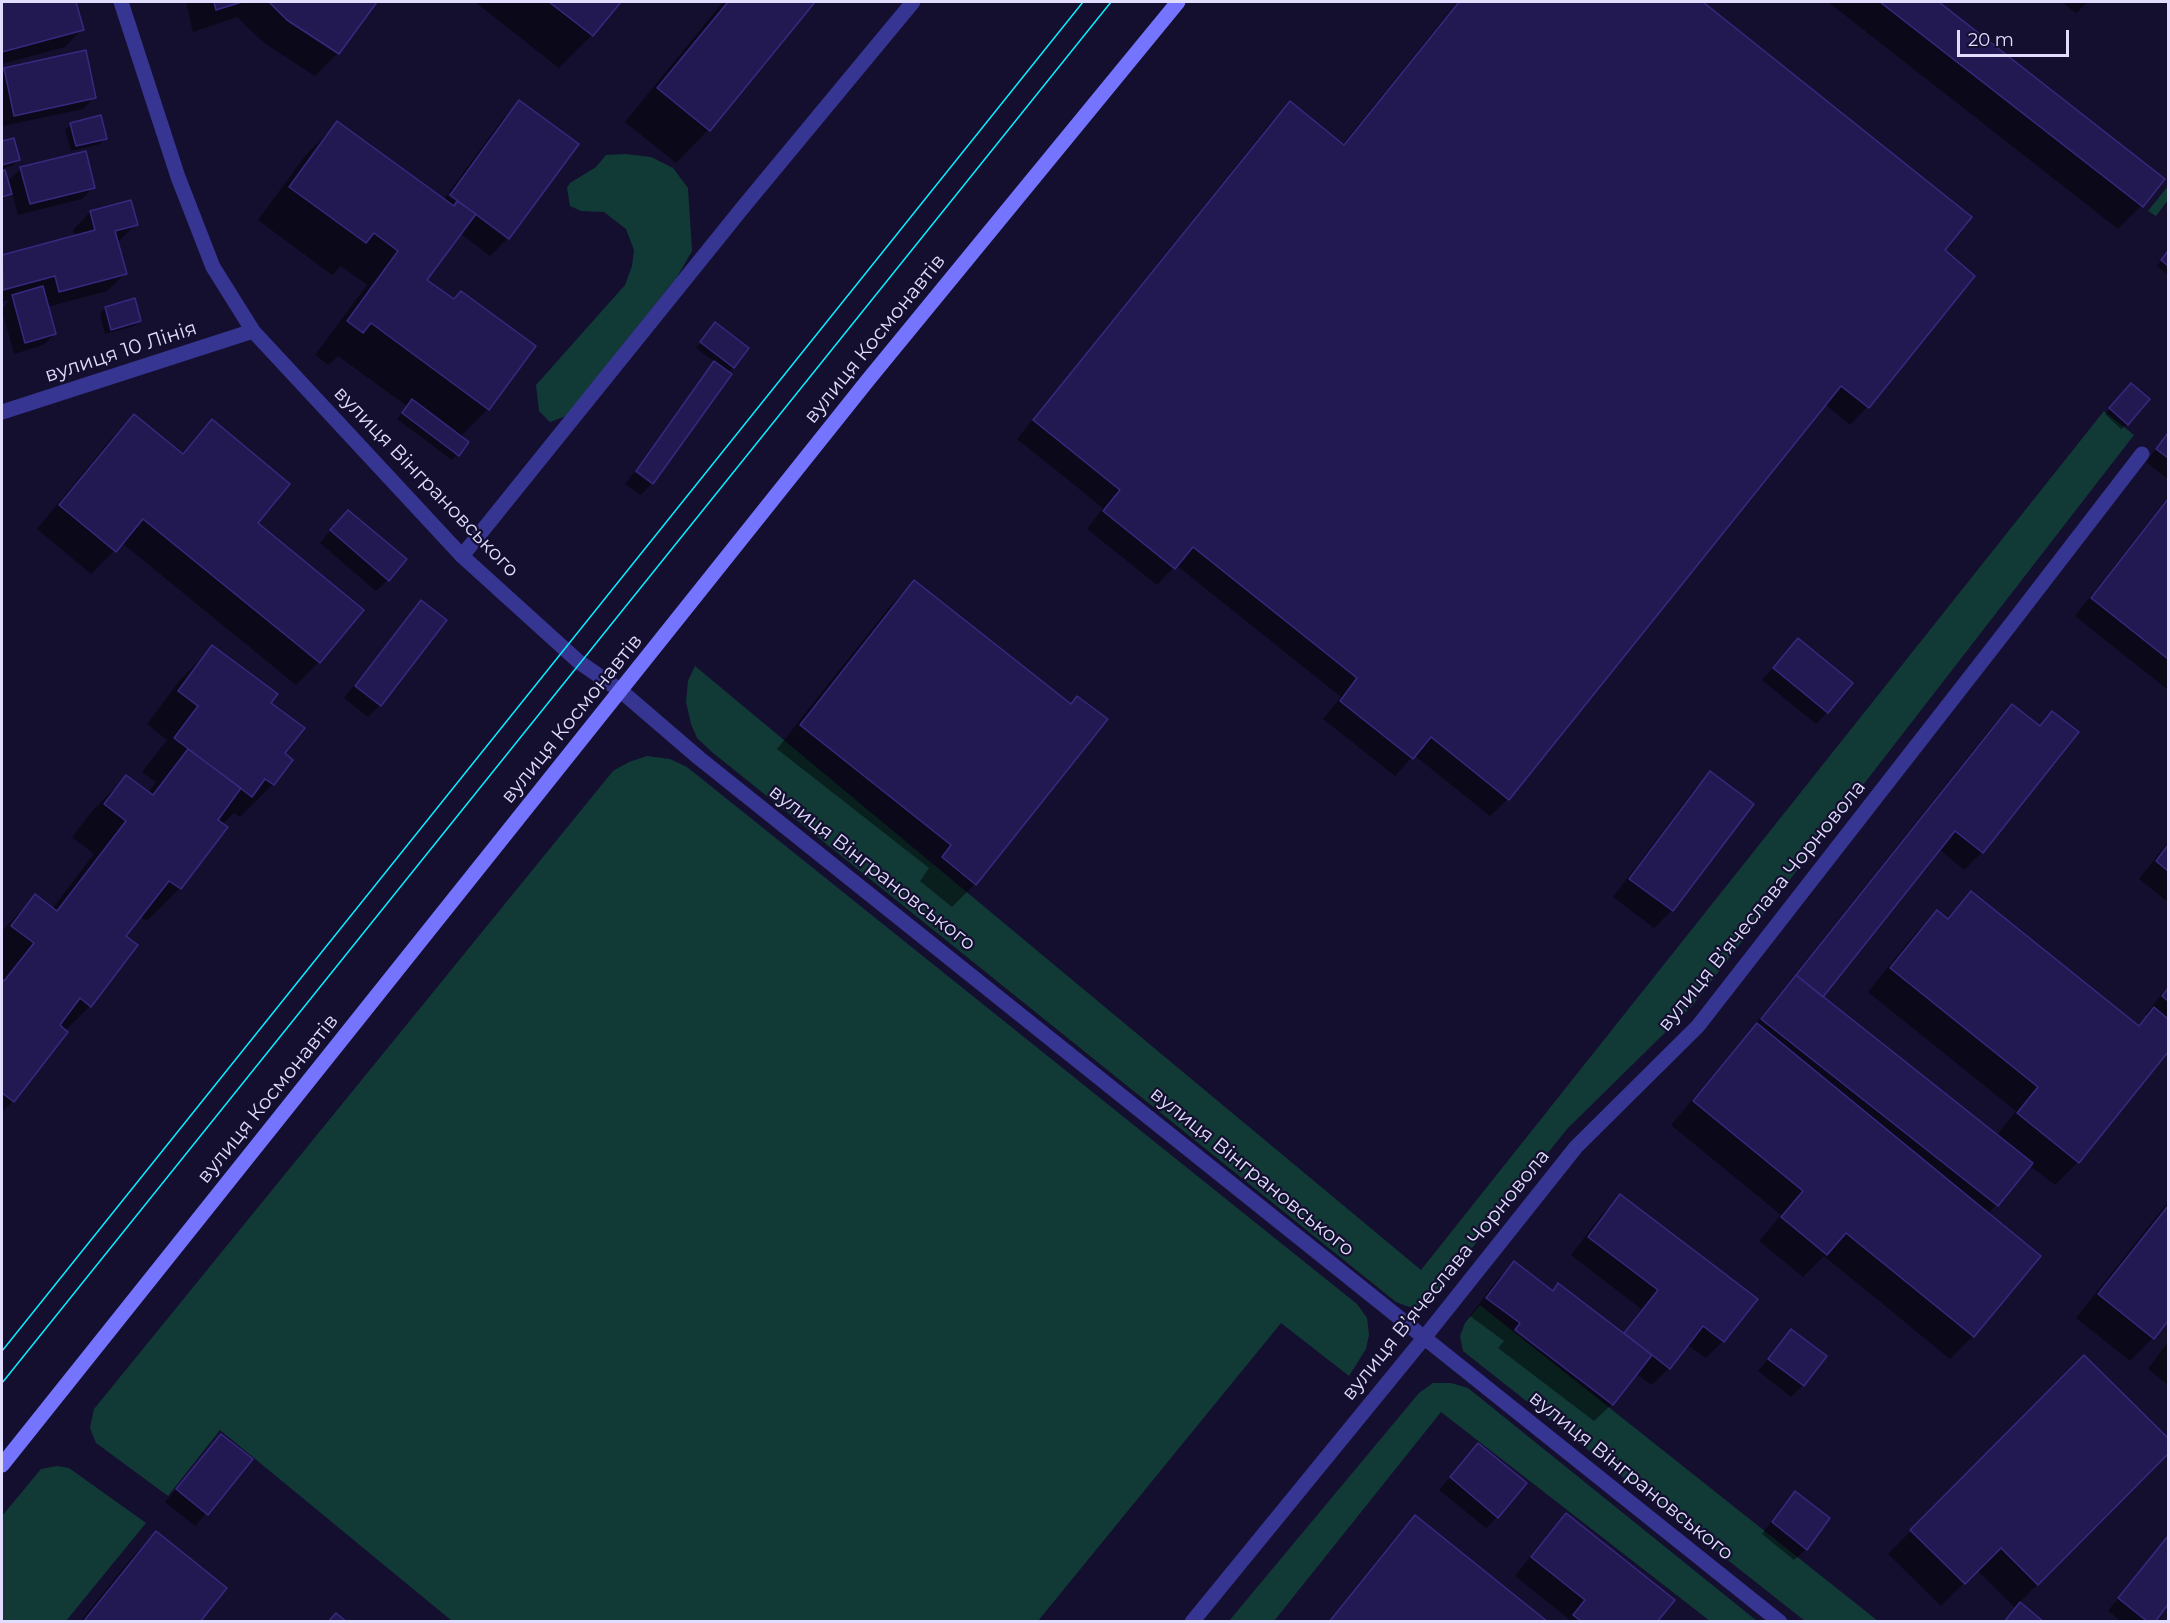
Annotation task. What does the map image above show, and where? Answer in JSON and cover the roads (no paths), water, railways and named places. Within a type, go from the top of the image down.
[{"type":"main road","name":"вулиця Космонавтів","points":[[2,1466],[868,380],[1178,2]]},
{"type":"street","name":"вулиця Вінграновського","points":[[121,2],[178,177],[213,267],[253,332],[462,556],[579,662],[621,691],[699,758],[1021,1013],[1780,1622]]},
{"type":"street","points":[[462,556],[737,215],[913,2]]},
{"type":"street","name":"вулиця 10 Лінія","points":[[2,412],[253,332]]},
{"type":"street","name":"вулиця Вʼячеслава Чорновола","points":[[1192,1622],[1424,1338],[1576,1147],[1698,1026],[2142,454]]},
{"type":"tram line","points":[[2,1351],[1083,2]]},
{"type":"tram line","points":[[2,1383],[1111,2]]}]
